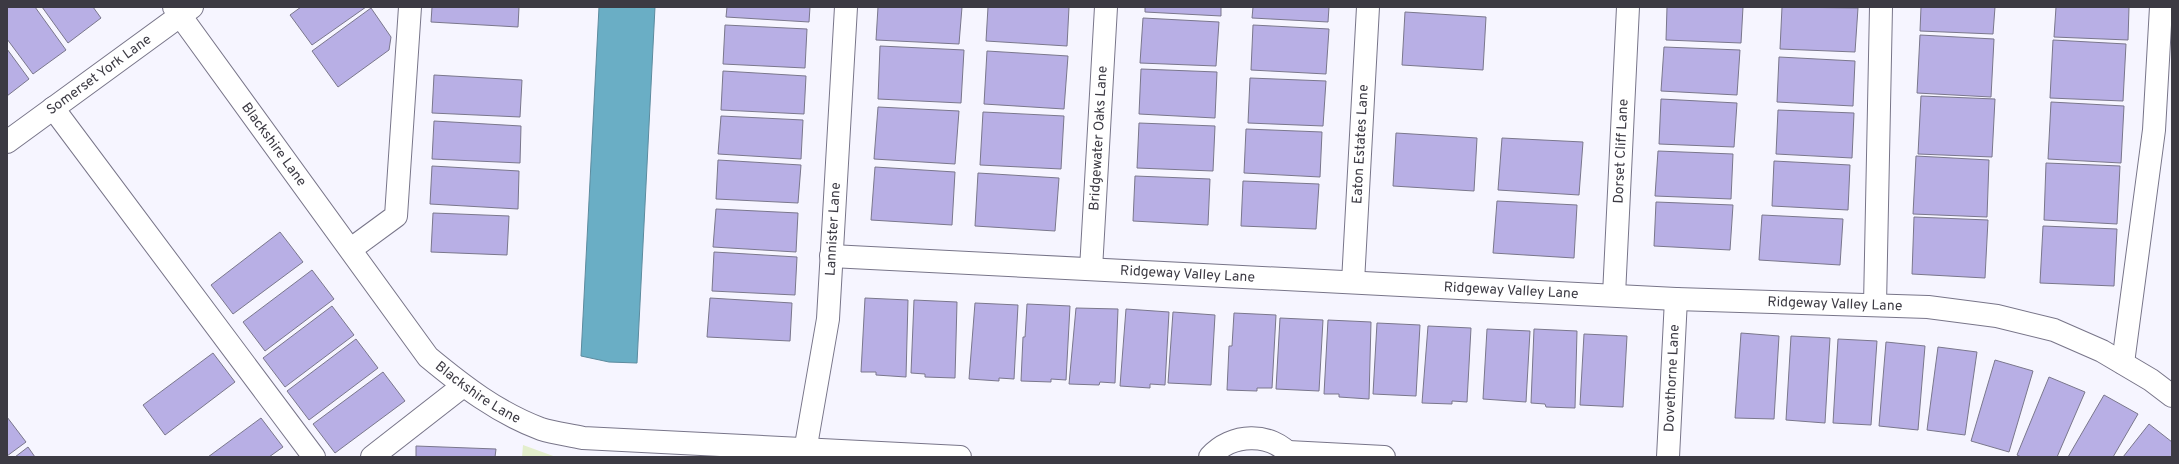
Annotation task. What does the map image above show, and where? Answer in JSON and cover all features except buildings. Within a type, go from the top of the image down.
[{"type":"street","points":[[351,249],[396,216],[410,7]]},
{"type":"street","name":"Lannister Lane","points":[[804,453],[828,319],[846,7]]},
{"type":"street","name":"Bridgewater Oaks Lane","points":[[1091,269],[1106,7]]},
{"type":"street","name":"Eaton Estates Lane","points":[[1353,282],[1368,7]]},
{"type":"street","name":"Dorset Cliff Lane","points":[[1614,295],[1628,7]]},
{"type":"street","points":[[1875,305],[1881,7]]},
{"type":"street","points":[[2123,363],[2154,130],[2161,7]]},
{"type":"street","name":"Blackshire Lane","points":[[182,10],[428,357],[464,386],[501,411],[542,429],[583,438],[804,453],[960,457]]},
{"type":"street","name":"Somerset York Lane","points":[[7,142],[182,10]]},
{"type":"street","points":[[53,108],[314,457]]},
{"type":"street","name":"Ridgeway Valley Lane","points":[[831,256],[1676,299],[1928,307],[1997,316],[2054,330],[2102,351],[2151,380],[2172,396]]},
{"type":"street","name":"Dovethorne Lane","points":[[1668,457],[1676,299]]},
{"type":"street","points":[[372,457],[464,386]]},
{"type":"street","points":[[402,457],[403,433]]},
{"type":"street","points":[[1210,457],[1229,442],[1244,438],[1260,438],[1275,443],[1290,454],[1384,457]]},
{"type":"green space","points":[[523,445],[556,457],[522,457]]},
{"type":"water","points":[[599,7],[655,7],[637,363],[609,362],[581,356]]}]
